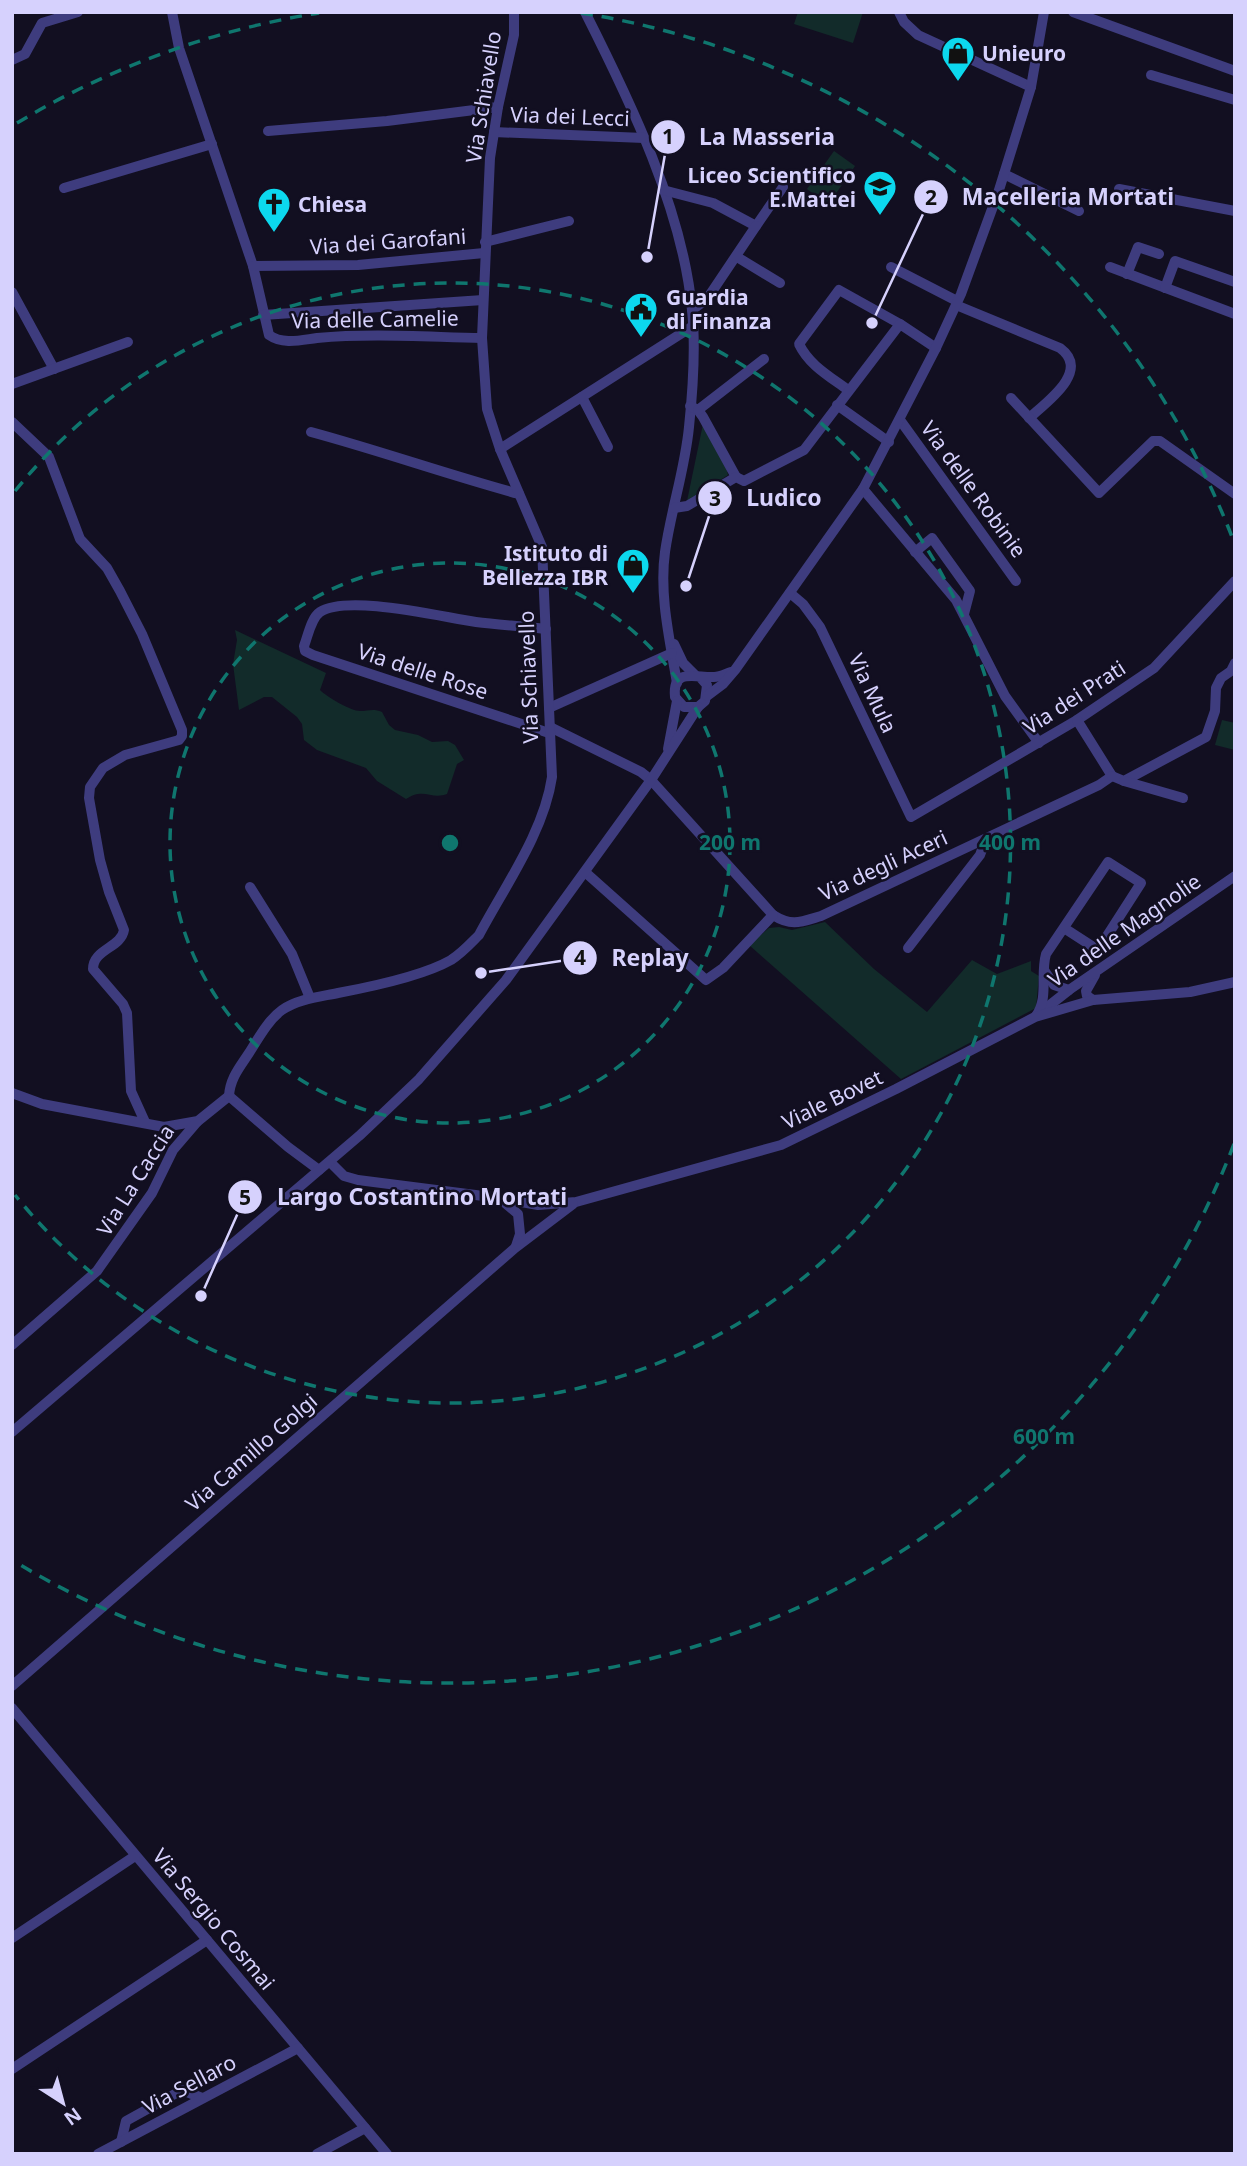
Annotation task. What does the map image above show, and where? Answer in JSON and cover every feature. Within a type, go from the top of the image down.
[{"type":"street","points":[[12,60],[24,54],[38,27],[43,23],[78,12]]},
{"type":"street","points":[[172,12],[179,48],[253,265],[263,314],[483,300]]},
{"type":"street","name":"Via Schiavello","points":[[229,1096],[234,1075],[269,1024],[282,1010],[310,998],[378,985],[449,961],[464,950],[479,935],[542,820],[549,797],[552,777],[542,547],[500,449],[487,409],[482,338],[484,253],[494,132],[514,36],[514,12]]},
{"type":"street","points":[[584,12],[620,81],[663,190],[684,262],[692,310],[694,408],[665,554],[664,588],[677,683],[674,692],[677,701],[667,754]]},
{"type":"street","points":[[900,12],[918,35],[1031,87]]},
{"type":"street","points":[[12,1432],[330,1162],[419,1079],[506,980],[651,780],[698,708],[735,670],[863,489],[936,348],[957,303],[1004,174],[1031,87],[1044,12]]},
{"type":"street","points":[[1073,12],[1235,71]]},
{"type":"street","points":[[1151,75],[1235,100]]},
{"type":"street","points":[[268,131],[387,121],[498,107]]},
{"type":"street","name":"Via dei Lecci","points":[[494,132],[644,138]]},
{"type":"street","points":[[64,188],[212,144]]},
{"type":"street","points":[[1004,174],[1079,211]]},
{"type":"street","points":[[692,310],[707,299],[783,187]]},
{"type":"street","points":[[1119,189],[1235,211]]},
{"type":"street","points":[[663,190],[712,203],[756,226]]},
{"type":"street","points":[[485,242],[569,221]]},
{"type":"street","points":[[1127,274],[1138,247],[1159,254]]},
{"type":"street","name":"Via dei Garofani","points":[[253,265],[358,265],[484,253]]},
{"type":"street","points":[[737,257],[780,283]]},
{"type":"street","points":[[1165,288],[1175,261],[1235,282]]},
{"type":"street","points":[[891,267],[957,303],[1060,348],[1068,354],[1071,360],[1064,386],[1030,418]]},
{"type":"street","points":[[1110,267],[1234,311]]},
{"type":"street","points":[[848,390],[816,367],[799,344],[839,289],[936,348]]},
{"type":"street","points":[[12,292],[54,369]]},
{"type":"street","name":"Via delle Camelie","points":[[263,314],[270,335],[275,339],[291,341],[358,335],[482,338]]},
{"type":"street","points":[[694,408],[737,477],[744,481],[804,450],[900,324]]},
{"type":"street","points":[[500,449],[693,326]]},
{"type":"street","points":[[12,384],[128,342]]},
{"type":"street","points":[[694,408],[764,359]]},
{"type":"street","points":[[582,397],[608,447]]},
{"type":"street","points":[[1011,398],[1099,493],[1148,444],[1160,441],[1235,494]]},
{"type":"street","points":[[837,405],[889,442]]},
{"type":"street","name":"Via delle Robinie","points":[[900,420],[1016,581]]},
{"type":"street","points":[[12,422],[48,457],[80,538],[114,579],[142,634],[182,730],[179,740],[112,761],[103,768],[90,787],[89,798],[100,860],[124,930],[120,940],[96,958],[93,969],[123,1004],[127,1013],[131,1091],[145,1122]]},
{"type":"street","points":[[311,432],[447,475],[519,494]]},
{"type":"street","points":[[674,508],[687,506],[737,477]]},
{"type":"street","points":[[863,489],[956,600],[1005,696],[1039,743]]},
{"type":"street","points":[[915,552],[932,538],[970,591],[964,614]]},
{"type":"street","name":"Via dei Prati","points":[[911,817],[1077,720],[1154,668],[1235,581]]},
{"type":"street","name":"Via Mula","points":[[790,593],[803,604],[820,627],[911,817]]},
{"type":"street","name":"Via delle Rose","points":[[546,629],[364,606],[328,608],[315,616],[303,646],[313,655],[550,730]]},
{"type":"street","points":[[671,638],[683,663],[707,685],[707,696]]},
{"type":"street","points":[[549,708],[672,653]]},
{"type":"street","points":[[1124,781],[1206,737],[1214,710],[1216,688],[1220,678],[1231,671],[1235,663]]},
{"type":"street","points":[[677,683],[684,677],[718,677],[735,670]]},
{"type":"street","points":[[677,701],[688,709],[698,708]]},
{"type":"street","points":[[1077,720],[1112,776],[1183,798]]},
{"type":"street","points":[[550,730],[641,772],[651,780],[773,915],[723,968],[706,980],[585,872]]},
{"type":"street","name":"Via degli Aceri","points":[[773,915],[786,923],[803,922],[821,916],[1061,805],[1112,776]]},
{"type":"street","points":[[908,948],[981,855],[986,839]]},
{"type":"street","points":[[1035,1017],[1042,1007],[1046,954],[1108,862],[1141,883],[1098,950],[1064,928]]},
{"type":"street","name":"Via delle Magnolie","points":[[1035,1017],[1100,968],[1235,876]]},
{"type":"street","points":[[250,887],[292,954],[310,998]]},
{"type":"street","points":[[1043,966],[1054,985],[1069,990]]},
{"type":"street","points":[[1093,1000],[1087,996],[1086,991],[1100,968]]},
{"type":"street","name":"Viale Bovet","points":[[576,1202],[781,1145],[1035,1017],[1093,1000],[1190,992],[1235,982]]},
{"type":"street","points":[[12,1093],[43,1104],[145,1122],[164,1128],[198,1121]]},
{"type":"street","points":[[229,1096],[319,1170]]},
{"type":"street","name":"Via La Caccia","points":[[12,1345],[97,1271],[152,1193],[173,1150],[198,1121],[229,1096]]},
{"type":"street","points":[[330,1162],[344,1175],[358,1180],[538,1205],[576,1202]]},
{"type":"street","points":[[499,1198],[519,1214],[520,1234],[515,1248]]},
{"type":"street","name":"Via Camillo Golgi","points":[[12,1686],[515,1248],[576,1202]]},
{"type":"street","name":"Via Sergio Cosmai","points":[[12,1708],[387,2154]]},
{"type":"street","points":[[12,1938],[135,1856]]},
{"type":"street","points":[[12,2069],[207,1940]]},
{"type":"street","name":"Via Sellaro","points":[[97,2154],[298,2048]]},
{"type":"street","points":[[121,2141],[126,2121],[182,2090],[202,2098]]},
{"type":"street","points":[[317,2154],[365,2128]]},
{"type":"green space","points":[[798,12],[863,12],[853,43],[794,24]]},
{"type":"green space","points":[[834,151],[855,166],[828,205],[807,189]]},
{"type":"green space","points":[[703,424],[728,475],[687,501]]},
{"type":"green space","points":[[235,630],[326,673],[320,690],[339,703],[360,711],[382,712],[395,730],[418,735],[432,742],[448,741],[455,745],[464,760],[457,764],[447,794],[418,794],[406,799],[377,781],[366,768],[317,750],[304,740],[302,724],[297,717],[272,697],[264,697],[239,710],[233,664],[237,640]]},
{"type":"green space","points":[[1222,720],[1235,723],[1235,750],[1215,745]]},
{"type":"green space","points":[[825,922],[874,969],[927,1012],[972,960],[997,974],[1031,961],[1031,971],[1039,976],[1036,1008],[901,1079],[749,945],[769,928],[792,930]]},
{"type":"place","name":"Unieuro","points":[[958,83]]},
{"type":"place","name":"Liceo Scientifico E.Mattei","points":[[880,217]]},
{"type":"place","name":"Chiesa","points":[[274,234]]},
{"type":"place","name":"La Masseria","points":[[647,257]]},
{"type":"place","name":"Macelleria Mortati","points":[[872,323]]},
{"type":"place","name":"Guardia di Finanza","points":[[641,339]]},
{"type":"place","name":"Ludico","points":[[686,586]]},
{"type":"place","name":"Istituto di Bellezza IBR","points":[[633,595]]},
{"type":"place","name":"Replay","points":[[481,973]]},
{"type":"place","name":"Largo Costantino Mortati","points":[[201,1296]]}]
